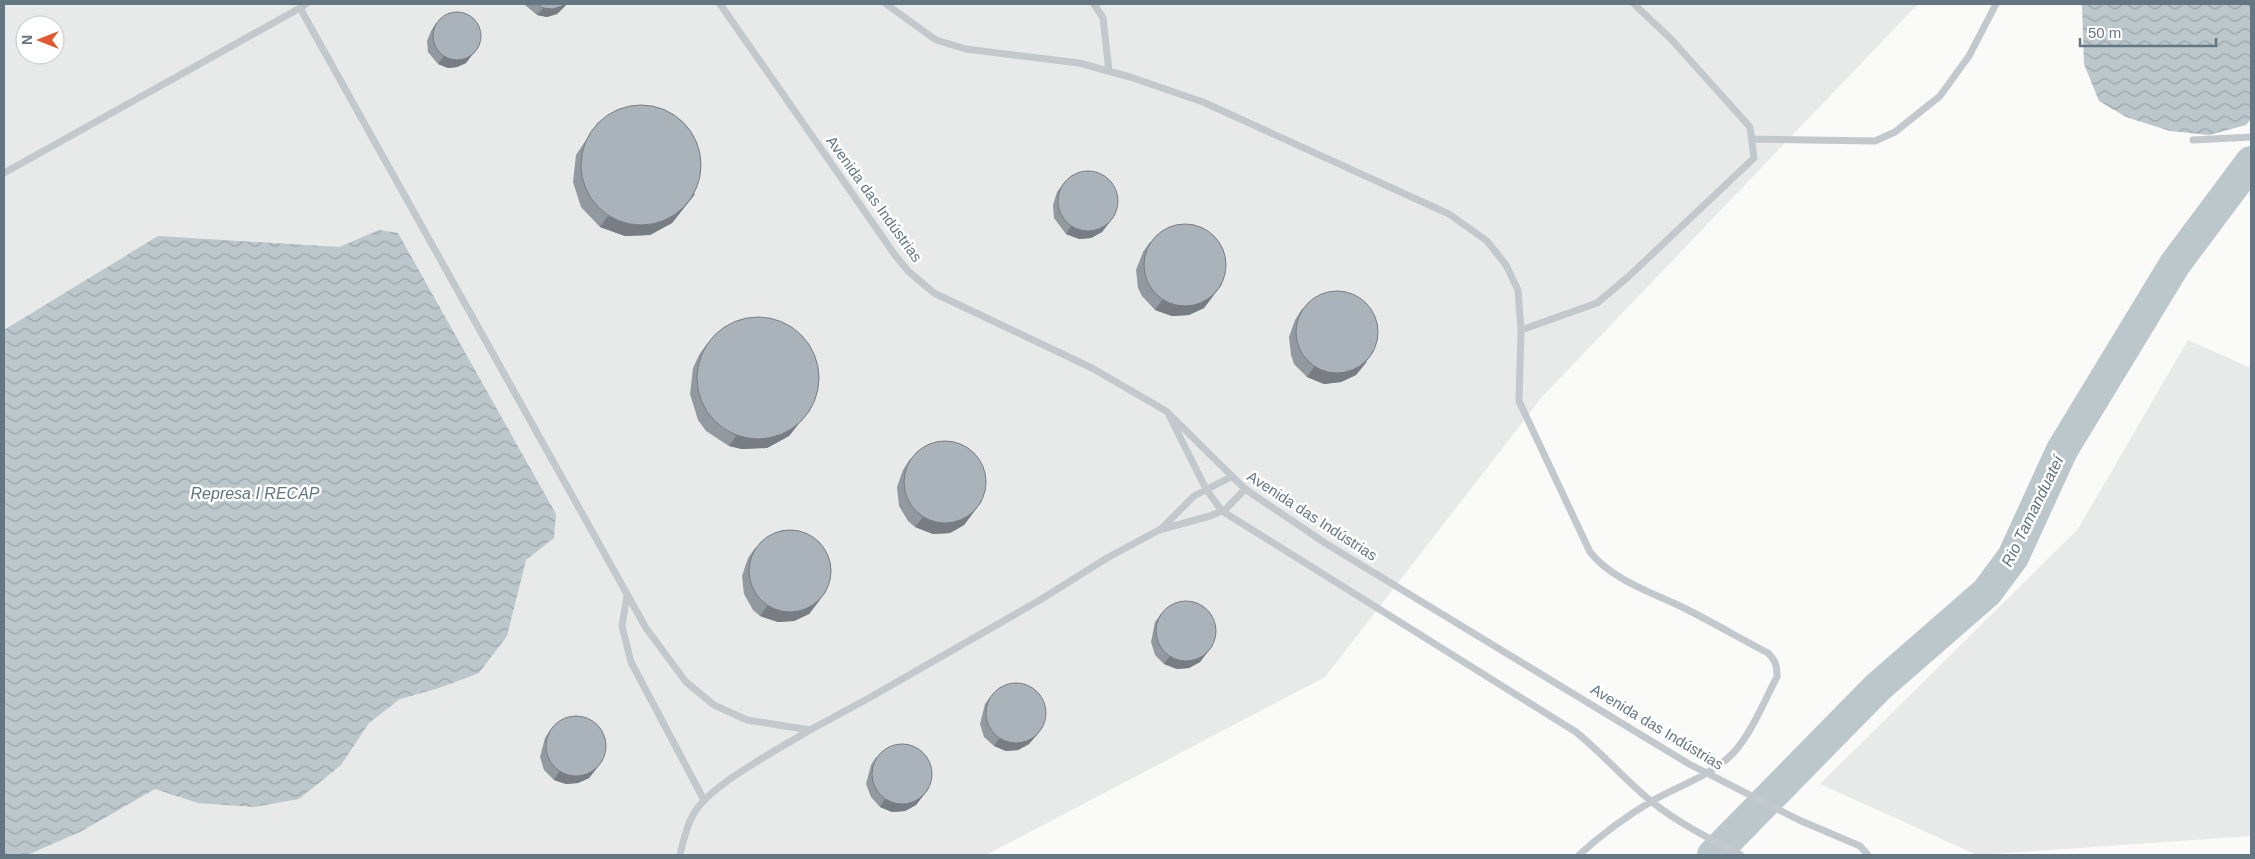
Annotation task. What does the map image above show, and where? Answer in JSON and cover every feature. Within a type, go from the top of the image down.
[{"type":"lane","name":"Avenida das Indústrias","points":[[720,4],[895,255],[920,283],[934,293],[1092,368],[1166,411],[1196,438],[1231,477],[1245,489],[1325,543],[1706,773],[1799,820],[1860,846],[1868,855]]},
{"type":"lane","points":[[886,4],[936,40],[948,45],[966,49],[1079,63],[1204,102],[1449,214],[1487,241],[1506,265],[1518,290],[1522,330],[1518,389],[1519,401],[1590,552],[1600,564],[1612,573],[1686,609],[1768,653],[1775,660],[1777,677],[1744,738],[1729,757],[1706,773],[1652,802],[1605,831],[1579,855]]},
{"type":"lane","points":[[1094,4],[1103,18],[1109,71]]},
{"type":"lane","points":[[1522,330],[1597,302],[1628,277],[1754,158],[1750,127],[1671,39],[1634,4]]},
{"type":"lane","points":[[1752,139],[1875,141],[1895,132],[1940,96],[1968,56],[1996,4]]},
{"type":"lane","points":[[4,173],[303,6],[646,628],[686,682],[714,705],[747,720],[810,730]]},
{"type":"lane","points":[[2194,140],[2251,137]]},
{"type":"lane","points":[[1166,411],[1206,488],[1222,510],[1576,732],[1599,751],[1652,802],[1684,826],[1741,855]]},
{"type":"lane","points":[[1159,530],[1190,499],[1206,488],[1231,477]]},
{"type":"lane","points":[[680,855],[685,832],[693,815],[704,800],[719,787],[810,730],[1040,600],[1107,558],[1159,530],[1210,516],[1222,510],[1231,504],[1245,489]]},
{"type":"lane","points":[[627,594],[622,626],[631,662],[704,800]]},
{"type":"shaded area","points":[[4,4],[1918,4],[1542,397],[1325,677],[986,855],[4,855]]},
{"type":"shaded area","points":[[2188,340],[2251,368],[2251,836],[1977,855],[1820,784],[2078,529]]},
{"type":"water","points":[[2082,4],[2251,4],[2251,119],[2246,125],[2209,135],[2170,131],[2126,117],[2099,101],[2084,64]]},
{"type":"water","name":"Represa I RECAP","points":[[379,230],[398,233],[556,514],[554,538],[526,560],[507,636],[479,673],[439,688],[400,699],[369,723],[341,765],[299,799],[254,807],[198,803],[155,789],[80,832],[27,855],[4,855],[4,330],[158,236],[339,247]]},
{"type":"building","points":[[538,4],[565,4],[553,9],[543,8]]},
{"type":"building","points":[[457,12],[466,14],[474,19],[479,27],[481,36],[479,45],[474,53],[466,58],[457,60],[448,58],[440,53],[435,45],[433,36],[435,27],[440,19],[448,14]]},
{"type":"building","points":[[641,105],[664,109],[684,122],[697,142],[701,165],[697,188],[684,208],[664,221],[641,225],[618,221],[598,208],[585,188],[581,165],[585,142],[598,122],[618,109]]},
{"type":"building","points":[[1088,171],[1105,176],[1113,184],[1118,201],[1113,218],[1105,226],[1088,231],[1071,226],[1063,218],[1058,201],[1063,184],[1071,176]]},
{"type":"building","points":[[1185,224],[1201,227],[1214,236],[1223,249],[1226,265],[1223,281],[1214,294],[1201,303],[1185,306],[1169,303],[1156,294],[1147,281],[1144,265],[1147,249],[1156,236],[1169,227]]},
{"type":"building","points":[[1337,291],[1353,294],[1366,303],[1375,316],[1378,332],[1375,348],[1366,361],[1353,370],[1337,373],[1321,370],[1308,361],[1299,348],[1296,332],[1299,316],[1308,303],[1321,294]]},
{"type":"building","points":[[758,317],[781,322],[801,335],[814,355],[819,378],[814,401],[801,421],[781,434],[758,439],[735,434],[715,421],[702,401],[697,378],[702,355],[715,335],[735,322]]},
{"type":"building","points":[[945,441],[961,444],[974,453],[983,466],[986,482],[983,498],[974,511],[961,520],[945,523],[929,520],[916,511],[907,498],[904,482],[907,466],[916,453],[929,444]]},
{"type":"building","points":[[790,530],[806,533],[819,542],[828,555],[831,571],[828,587],[819,600],[806,609],[790,612],[774,609],[761,600],[752,587],[749,571],[752,555],[761,542],[774,533]]},
{"type":"building","points":[[1186,601],[1203,606],[1211,614],[1216,631],[1211,648],[1203,656],[1186,661],[1169,656],[1161,648],[1156,631],[1161,614],[1169,606]]},
{"type":"building","points":[[1016,683],[1033,688],[1041,696],[1046,713],[1041,730],[1033,738],[1016,743],[999,738],[991,730],[986,713],[991,696],[999,688]]},
{"type":"building","points":[[576,716],[593,721],[601,729],[606,746],[601,763],[593,771],[576,776],[559,771],[551,763],[546,746],[551,729],[559,721]]},
{"type":"building","points":[[902,744],[919,749],[927,757],[932,774],[927,791],[919,799],[902,804],[885,799],[877,791],[872,774],[877,757],[885,749]]},
{"type":"waterway","name":"Rio Tamanduateí","points":[[1713,855],[1878,687],[1987,592],[2013,557],[2062,450],[2175,264],[2251,162]]}]
